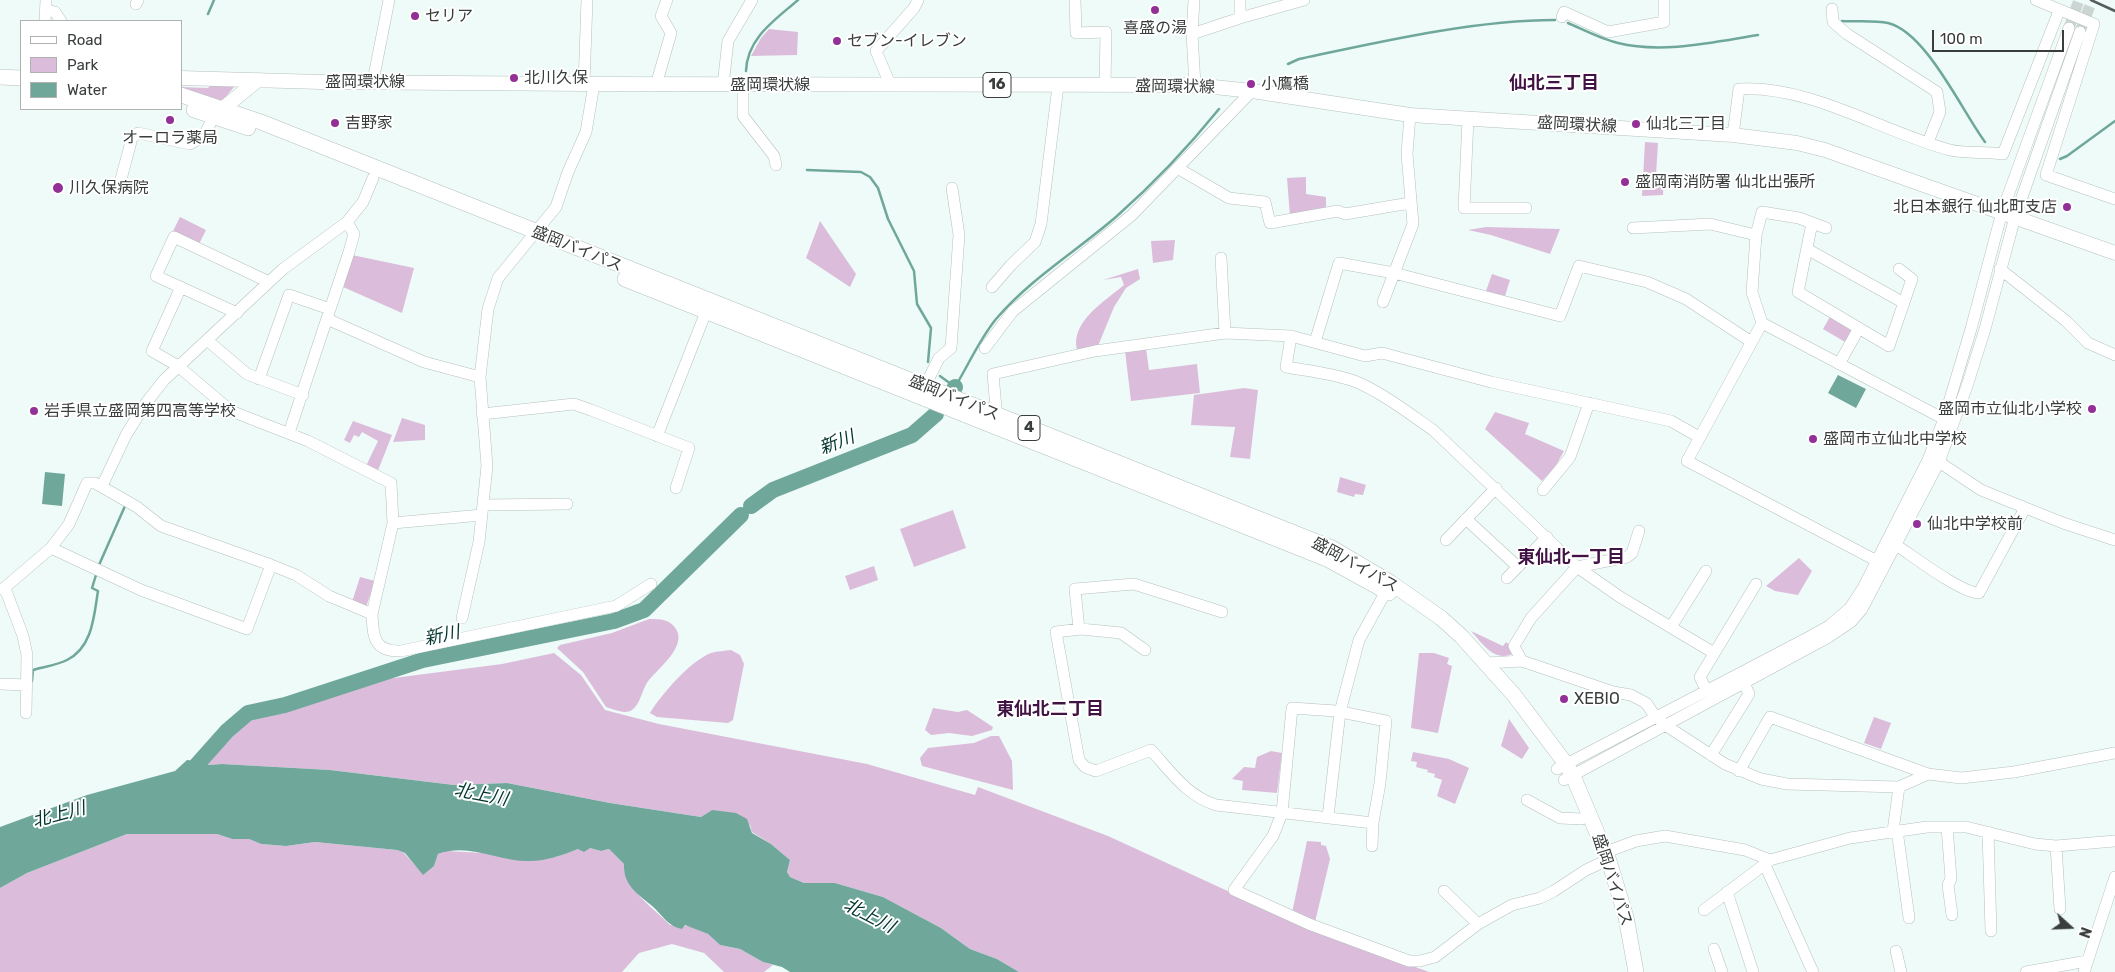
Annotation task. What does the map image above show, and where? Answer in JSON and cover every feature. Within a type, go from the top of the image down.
[{"type":"highway","points":[[1,83],[20,78]]},
{"type":"highway","points":[[1,83],[20,86]]},
{"type":"highway","name":"盛岡バイパス","points":[[182,95],[373,178],[536,233],[706,312],[1319,556],[1389,587],[1466,652],[1515,709],[1565,772],[1582,819],[1603,857],[1626,972]]},
{"type":"highway","name":"盛岡バイパス","points":[[182,106],[218,112],[536,233],[1332,548],[1389,587],[1441,618],[1487,662],[1565,772],[1603,857],[1626,917],[1636,972]]},
{"type":"main road","name":"盛岡環状線","points":[[182,78],[590,87],[656,84],[1195,85],[1252,91],[1410,115],[1733,135],[1797,143],[1825,150],[2115,253]]},
{"type":"main road","points":[[218,112],[258,80]]},
{"type":"street","points":[[373,81],[389,0]]},
{"type":"street","points":[[462,618],[479,542],[486,466],[480,377],[488,309],[498,278],[556,206],[568,172],[582,144],[590,87],[586,0]]},
{"type":"street","points":[[656,84],[671,33],[661,16],[667,0]]},
{"type":"street","points":[[723,85],[728,41],[752,0]]},
{"type":"street","points":[[890,84],[876,51],[914,8],[918,0]]},
{"type":"street","points":[[1075,0],[1076,32],[1106,32],[1105,86]]},
{"type":"street","points":[[1194,0],[1192,34],[1195,85]]},
{"type":"street","points":[[1240,0],[1240,18]]},
{"type":"street","points":[[1192,34],[1304,0]]},
{"type":"street","points":[[1562,17],[1564,12],[1608,32],[1664,22],[1664,0]]},
{"type":"street","points":[[2036,0],[2094,24],[2046,175],[2115,199]]},
{"type":"street","points":[[1832,9],[1833,22],[1842,30],[1937,92],[1940,112],[1928,142]]},
{"type":"street","points":[[46,10],[55,12],[60,20]]},
{"type":"street","points":[[1733,135],[1739,89],[1750,89],[1800,96],[1952,150],[2003,154],[2059,11]]},
{"type":"street","points":[[1565,772],[1665,725],[1827,638],[1852,622],[1862,609],[1939,462],[1967,386],[1985,329],[2000,269],[2009,215],[2027,140],[2068,28]]},
{"type":"street","points":[[1565,772],[1655,716],[1829,626],[1850,608],[1877,561],[1928,460],[1944,419],[2009,215],[2042,140],[2080,32]]},
{"type":"street","points":[[742,85],[743,116],[774,156],[776,165]]},
{"type":"street","points":[[992,287],[1011,265],[1036,242],[1058,86]]},
{"type":"street","points":[[985,348],[1013,311],[1132,215],[1179,169],[1218,124],[1252,91]]},
{"type":"street","points":[[121,179],[132,138],[138,132],[190,144],[204,136],[218,112]]},
{"type":"street","points":[[1383,302],[1413,224],[1407,154],[1410,115]]},
{"type":"street","points":[[1468,119],[1464,208],[1526,208]]},
{"type":"street","points":[[2014,126],[2027,140]]},
{"type":"street","points":[[2042,140],[2055,145]]},
{"type":"street","points":[[1179,169],[1229,198],[1265,202],[1270,223],[1338,211],[1345,214],[1410,203]]},
{"type":"street","points":[[102,486],[126,435],[146,403],[178,366],[269,282],[347,222],[364,202],[373,178]]},
{"type":"street","points":[[925,386],[938,358],[951,348],[958,235],[952,188]]},
{"type":"street","points":[[1826,228],[1799,218],[1762,212],[1756,235],[1752,292],[1762,323],[1944,419]]},
{"type":"street","points":[[289,433],[303,395],[354,234],[347,222]]},
{"type":"street","points":[[1812,223],[1798,292],[1889,346],[1912,278],[1899,269]]},
{"type":"street","points":[[1633,228],[1710,224],[1756,235]]},
{"type":"street","points":[[237,313],[156,276],[174,237],[269,282]]},
{"type":"street","points":[[1807,249],[1904,303]]},
{"type":"street","points":[[1221,258],[1225,334]]},
{"type":"street","points":[[1315,342],[1339,264],[1394,273],[1560,316],[1579,266],[1647,282],[1686,299],[1750,341]]},
{"type":"street","points":[[2000,269],[2066,321],[2088,343],[2115,355]]},
{"type":"street","points":[[181,287],[152,352],[178,366],[231,411],[289,433],[391,482],[393,523],[372,614],[372,627],[377,644],[388,652],[401,651],[616,606],[651,584]]},
{"type":"street","points":[[259,379],[289,295],[424,362],[480,377]]},
{"type":"street","points":[[657,436],[706,312]]},
{"type":"street","points":[[1762,323],[1750,341],[1687,461],[1877,561]]},
{"type":"street","points":[[1839,364],[1859,328]]},
{"type":"street","points":[[993,414],[996,408],[993,374],[1095,351],[1225,334],[1291,336],[1365,356],[1382,353],[1491,382],[1671,421],[1699,436]]},
{"type":"street","points":[[1291,336],[1286,367],[1332,375],[1356,382],[1433,430],[1577,567],[1714,654]]},
{"type":"street","points":[[207,340],[247,374],[303,395]]},
{"type":"street","points":[[1543,490],[1570,457],[1589,403]]},
{"type":"street","points":[[482,414],[574,404],[689,448],[676,488]]},
{"type":"street","points":[[1939,462],[1980,490],[2115,540]]},
{"type":"street","points":[[26,713],[27,655],[23,636],[6,591],[2,589],[51,548],[69,524],[87,483],[95,483],[102,486],[137,507],[160,526],[296,575],[329,596],[372,614]]},
{"type":"street","points":[[1446,540],[1496,488]]},
{"type":"street","points":[[393,523],[482,510],[567,504]]},
{"type":"street","points":[[1896,545],[1957,585],[1972,593],[1979,592],[2025,508]]},
{"type":"street","points":[[1466,519],[1518,566]]},
{"type":"street","points":[[1522,661],[1514,646],[1531,618],[1577,567],[1627,557],[1632,553],[1639,531]]},
{"type":"street","points":[[1508,578],[1546,537]]},
{"type":"street","points":[[51,548],[141,590],[247,628],[271,565]]},
{"type":"street","points":[[1671,627],[1706,571]]},
{"type":"street","points":[[1079,629],[1075,589],[1134,584],[1222,612]]},
{"type":"street","points":[[1706,690],[1700,677],[1756,584]]},
{"type":"street","points":[[1328,817],[1340,712],[1359,640],[1389,587]]},
{"type":"street","points":[[1145,650],[1121,633],[1079,629],[1056,632],[1079,760],[1085,767],[1096,771],[1151,750],[1192,794],[1202,801],[1216,805],[1372,823]]},
{"type":"street","points":[[1487,662],[1522,661],[1613,692],[1631,695],[1646,703],[1655,716],[1665,725],[1739,771],[1787,784],[1899,787],[1928,774]]},
{"type":"street","points":[[1711,755],[1749,694],[1744,683]]},
{"type":"street","points":[[0,684],[27,685]]},
{"type":"street","points":[[1372,846],[1372,823],[1380,789],[1386,721],[1340,712],[1292,708],[1282,813],[1273,836],[1234,890],[1309,924],[1410,961],[1420,961],[1435,957],[1478,924],[1512,905],[1547,895],[1603,857],[1636,841],[1666,836],[1745,850],[1767,862],[1813,972]]},
{"type":"street","points":[[1739,771],[1770,717],[1928,774],[1961,778],[2014,772],[2115,753]]},
{"type":"street","points":[[1899,787],[1895,831],[1909,918]]},
{"type":"street","points":[[1527,800],[1560,818],[1582,819]]},
{"type":"street","points":[[1948,827],[1950,879],[1948,885],[1952,916]]},
{"type":"street","points":[[1704,910],[1767,862],[1817,845],[1895,831],[1966,827],[2056,846],[2115,841]]},
{"type":"street","points":[[1988,832],[1991,931]]},
{"type":"street","points":[[2056,846],[2060,909]]},
{"type":"street","points":[[2026,972],[2086,966],[2115,877]]},
{"type":"street","points":[[1444,891],[1478,924]]},
{"type":"street","points":[[1727,892],[1752,972]]},
{"type":"street","points":[[1714,949],[1722,972]]},
{"type":"street","points":[[1896,951],[1901,972]]},
{"type":"green space","points":[[769,29],[798,32],[797,55],[751,56],[761,38]]},
{"type":"green space","points":[[210,86],[235,86],[222,101],[182,89],[182,87],[208,88]]},
{"type":"green space","points":[[1645,142],[1658,143],[1656,175],[1664,176],[1663,195],[1642,196]]},
{"type":"green space","points":[[1306,177],[1306,194],[1326,197],[1326,210],[1290,216],[1287,178]]},
{"type":"green space","points":[[180,217],[206,230],[199,244],[173,231]]},
{"type":"green space","points":[[820,221],[856,274],[850,287],[806,258]]},
{"type":"green space","points":[[1486,227],[1560,229],[1550,254],[1491,235],[1468,230]]},
{"type":"green space","points":[[1175,240],[1173,260],[1153,263],[1151,241]]},
{"type":"green space","points":[[352,255],[414,268],[402,313],[343,287]]},
{"type":"green space","points":[[1138,269],[1140,279],[1126,288],[1114,307],[1098,346],[1077,350],[1076,340],[1084,321],[1099,305],[1124,285],[1121,277],[1103,280]]},
{"type":"green space","points":[[1492,274],[1510,280],[1505,296],[1486,291]]},
{"type":"green space","points":[[1831,315],[1850,327],[1851,331],[1845,342],[1823,329]]},
{"type":"green space","points":[[1146,348],[1149,370],[1197,364],[1200,393],[1131,401],[1125,351]]},
{"type":"green space","points":[[1244,388],[1258,390],[1250,459],[1230,457],[1235,427],[1191,425],[1194,395]]},
{"type":"green space","points":[[1495,412],[1529,423],[1525,434],[1564,451],[1555,467],[1542,481],[1485,429]]},
{"type":"green space","points":[[402,418],[425,425],[425,440],[393,442]]},
{"type":"green space","points":[[353,421],[392,435],[377,473],[366,466],[378,441],[362,432],[359,437],[354,435],[350,443],[344,440]]},
{"type":"green space","points":[[1340,477],[1366,485],[1363,495],[1355,494],[1354,497],[1337,492]]},
{"type":"green space","points":[[953,510],[966,548],[914,567],[900,529]]},
{"type":"green space","points":[[1799,558],[1812,571],[1798,595],[1775,591],[1766,586]]},
{"type":"green space","points":[[874,566],[878,580],[850,590],[845,576]]},
{"type":"green space","points":[[360,577],[375,581],[366,607],[352,602]]},
{"type":"green space","points":[[649,619],[664,620],[674,626],[678,636],[675,649],[649,680],[632,710],[622,712],[606,707],[583,672],[557,648],[560,645],[612,633]]},
{"type":"green space","points":[[1471,631],[1503,646],[1506,642],[1512,647],[1512,654],[1506,656],[1494,653],[1484,646]]},
{"type":"green space","points":[[731,650],[740,655],[744,664],[733,720],[728,723],[657,717],[650,713],[661,697],[694,663],[711,653]]},
{"type":"green space","points":[[554,653],[581,675],[605,710],[659,724],[867,764],[975,795],[978,787],[1108,836],[1306,927],[1429,972],[1019,972],[997,959],[970,949],[941,928],[883,897],[835,883],[804,883],[790,877],[787,872],[790,860],[771,844],[752,832],[750,825],[712,810],[701,817],[610,803],[507,783],[454,785],[330,770],[222,764],[208,765],[206,762],[250,720],[386,679],[502,664]]},
{"type":"green space","points":[[1419,653],[1434,653],[1449,658],[1447,664],[1452,666],[1438,733],[1411,728]]},
{"type":"green space","points":[[933,708],[958,712],[967,710],[993,727],[992,730],[972,736],[949,733],[931,735],[925,730]]},
{"type":"green space","points":[[1874,717],[1891,723],[1881,749],[1864,743]]},
{"type":"green space","points":[[1509,719],[1529,748],[1522,759],[1501,746]]},
{"type":"green space","points":[[991,736],[999,736],[1012,761],[1013,790],[922,766],[920,758],[928,748],[974,743]]},
{"type":"green space","points":[[1271,751],[1282,753],[1277,793],[1242,790],[1243,781],[1232,779],[1244,767],[1255,768],[1257,757]]},
{"type":"green space","points":[[1413,752],[1449,759],[1469,768],[1455,804],[1437,796],[1442,780],[1434,777],[1435,774],[1427,772],[1428,770],[1416,767],[1417,762],[1411,761]]},
{"type":"green space","points":[[127,834],[217,834],[232,839],[249,839],[261,844],[286,846],[315,842],[397,850],[404,853],[423,874],[434,866],[438,854],[447,851],[556,857],[578,849],[590,848],[601,851],[609,849],[624,864],[628,881],[634,889],[670,925],[689,926],[708,934],[720,945],[740,949],[763,962],[773,965],[764,972],[724,972],[704,953],[672,944],[639,953],[622,972],[0,972],[0,888],[27,873]]},
{"type":"green space","points":[[1307,841],[1321,842],[1321,845],[1326,846],[1330,859],[1315,922],[1292,913]]},
{"type":"water","points":[[1838,375],[1866,389],[1856,408],[1828,393]]},
{"type":"water","points":[[45,472],[65,474],[62,506],[42,504]]},
{"type":"water","name":"北上川","points":[[187,760],[206,762],[208,765],[222,764],[330,770],[454,785],[507,783],[610,803],[701,817],[712,810],[736,813],[747,819],[752,833],[771,844],[790,860],[787,872],[790,877],[804,883],[835,883],[883,897],[941,928],[970,949],[997,959],[1019,972],[790,972],[782,967],[763,962],[740,949],[720,945],[708,934],[685,925],[682,929],[672,925],[631,888],[624,871],[624,864],[609,849],[601,851],[590,848],[584,852],[578,849],[536,861],[507,859],[472,851],[449,851],[438,854],[434,866],[423,875],[405,853],[397,850],[315,842],[286,846],[261,844],[249,839],[232,839],[217,834],[127,834],[27,873],[0,888],[0,827],[87,795],[175,771]]},
{"type":"waterway","points":[[208,14],[214,0]]},
{"type":"waterway","points":[[746,71],[751,49],[757,39],[798,0]]},
{"type":"waterway","points":[[1288,64],[1299,59],[1427,33],[1492,24],[1555,20]]},
{"type":"waterway","points":[[1842,21],[1888,23],[1902,29],[1929,56],[1985,142]]},
{"type":"waterway","points":[[1568,23],[1612,41],[1635,46],[1688,46],[1758,35]]},
{"type":"waterway","points":[[940,376],[955,387],[984,335],[1010,304],[1130,204],[1170,165],[1219,109]]},
{"type":"waterway","points":[[2060,159],[2067,156],[2115,121]]},
{"type":"waterway","points":[[807,170],[861,172],[870,177],[878,188],[888,219],[914,271],[917,304],[931,328],[928,362]]},
{"type":"waterway","name":"新川","points":[[751,506],[773,490],[912,435],[936,414]]},
{"type":"waterway","points":[[99,565],[125,506]]},
{"type":"waterway","name":"新川","points":[[186,777],[227,731],[248,713],[285,705],[423,660],[614,621],[644,610],[741,515]]},
{"type":"waterway","points":[[32,681],[33,670],[67,660],[76,654],[87,639],[91,630],[98,591],[92,588],[96,575]]},
{"type":"tunnel","points":[[2069,28],[2079,0]]},
{"type":"tunnel","points":[[2080,32],[2092,0]]},
{"type":"railway","points":[[2091,0],[2115,11]]},
{"type":"place","name":"喜盛の湯","points":[[1155,10]]},
{"type":"place","name":"セリア","points":[[415,16]]},
{"type":"place","name":"セブン-イレブン","points":[[837,41]]},
{"type":"place","name":"北川久保","points":[[514,78]]},
{"type":"place","name":"小鷹橋","points":[[1251,84]]},
{"type":"place","name":"オーロラ薬局","points":[[170,120]]},
{"type":"place","name":"吉野家","points":[[335,123]]},
{"type":"place","name":"仙北三丁目","points":[[1636,124]]},
{"type":"place","name":"盛岡南消防署 仙北出張所","points":[[1625,182]]},
{"type":"place","name":"川久保病院","points":[[58,188]]},
{"type":"place","name":"北日本銀行 仙北町支店","points":[[2067,207]]},
{"type":"place","name":"盛岡市立仙北小学校","points":[[2092,409]]},
{"type":"place","name":"岩手県立盛岡第四高等学校","points":[[34,411]]},
{"type":"place","name":"盛岡市立仙北中学校","points":[[1813,439]]},
{"type":"place","name":"仙北中学校前","points":[[1917,524]]},
{"type":"place","name":"XEBIO","points":[[1564,699]]},
{"type":"district","name":"仙北三丁目","points":[[1554,84]]},
{"type":"district","name":"東仙北一丁目","points":[[1571,558]]},
{"type":"district","name":"東仙北二丁目","points":[[1050,710]]}]
